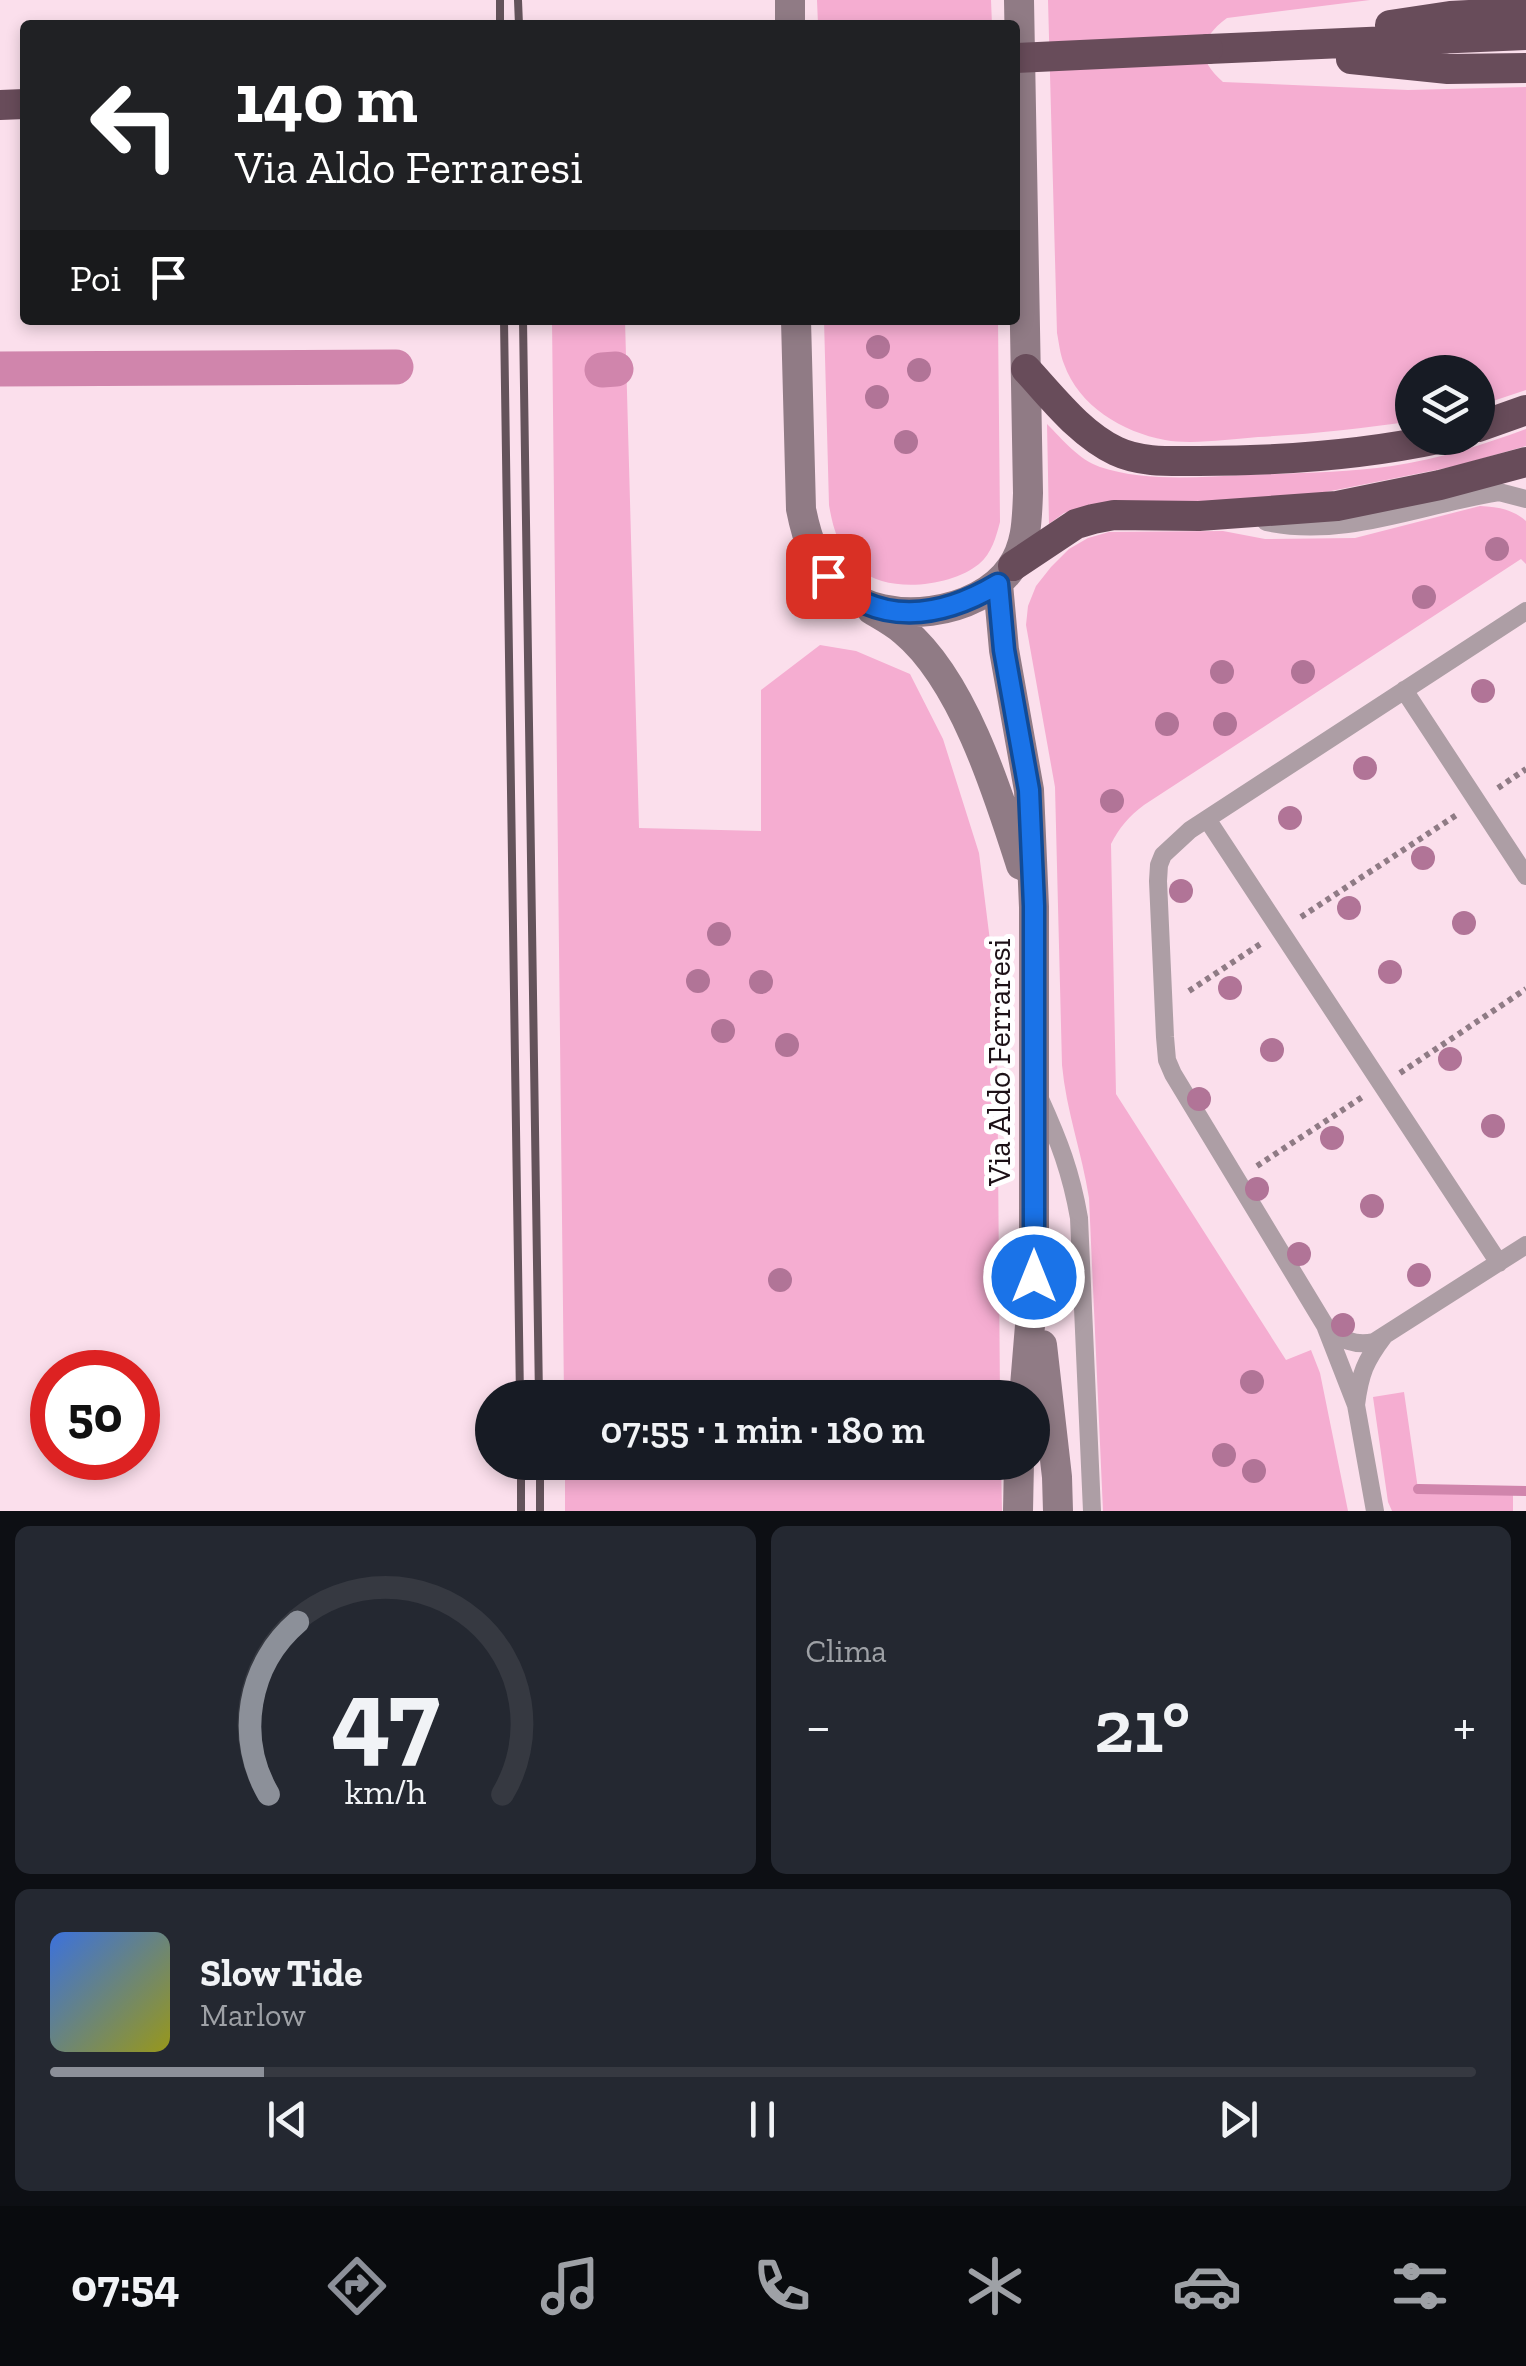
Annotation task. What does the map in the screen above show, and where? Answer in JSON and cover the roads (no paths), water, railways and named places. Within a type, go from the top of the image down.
[{"type":"highway","points":[[1248,48],[1450,16],[1526,12]]},
{"type":"highway","points":[[1020,58],[1526,35]]},
{"type":"highway","points":[[1248,48],[1448,69],[1526,68]]},
{"type":"highway","points":[[1026,369],[1072,419],[1098,440],[1138,458],[1266,460],[1395,446]]},
{"type":"highway","points":[[1495,421],[1526,410]]},
{"type":"highway","points":[[1005,575],[1076,524],[1114,515],[1231,514],[1337,506],[1526,462]]},
{"type":"main road","name":"Via Aldo Ferraresi","points":[[1020,53],[1027,526],[1022,547],[1005,575],[1004,650],[1029,790],[1034,906],[1034,1277],[1025,1380]]},
{"type":"main road","name":"Via Aldo Ferraresi","points":[[796,325],[801,509],[806,538],[828,576],[843,591],[904,630],[938,668],[977,740],[1034,906]]},
{"type":"main road","points":[[863,604],[903,612],[938,610],[961,603],[1005,575]]},
{"type":"main road","name":"Via Aldo Ferraresi","points":[[1034,1277],[1058,1511]]},
{"type":"main road","points":[[1018,1511],[1019,1480]]},
{"type":"lane","points":[[1231,514],[1275,524],[1333,526],[1499,492],[1526,498]]},
{"type":"lane","points":[[1375,1511],[1356,1405],[1326,1327],[1180,1090],[1167,1060],[1159,865],[1162,855],[1174,843],[1207,819],[1526,611]]},
{"type":"lane","points":[[1404,690],[1526,876]]},
{"type":"lane","points":[[1207,819],[1499,1263]]},
{"type":"lane","points":[[1034,1085],[1063,1150],[1079,1218],[1092,1511]]},
{"type":"lane","points":[[1326,1327],[1337,1336],[1361,1344],[1384,1336],[1526,1246]]},
{"type":"lane","points":[[1356,1405],[1366,1360],[1384,1336]]},
{"type":"waterway","points":[[0,369],[396,367]]},
{"type":"waterway","points":[[602,370],[616,369]]},
{"type":"waterway","points":[[1418,1489],[1526,1491]]},
{"type":"railway","points":[[500,0],[500,20]]},
{"type":"railway","points":[[518,0],[519,20]]},
{"type":"railway","points":[[504,325],[520,1380]]},
{"type":"railway","points":[[523,325],[539,1380]]},
{"type":"railway","points":[[521,1480],[521,1511]]},
{"type":"railway","points":[[540,1480],[540,1511]]}]
